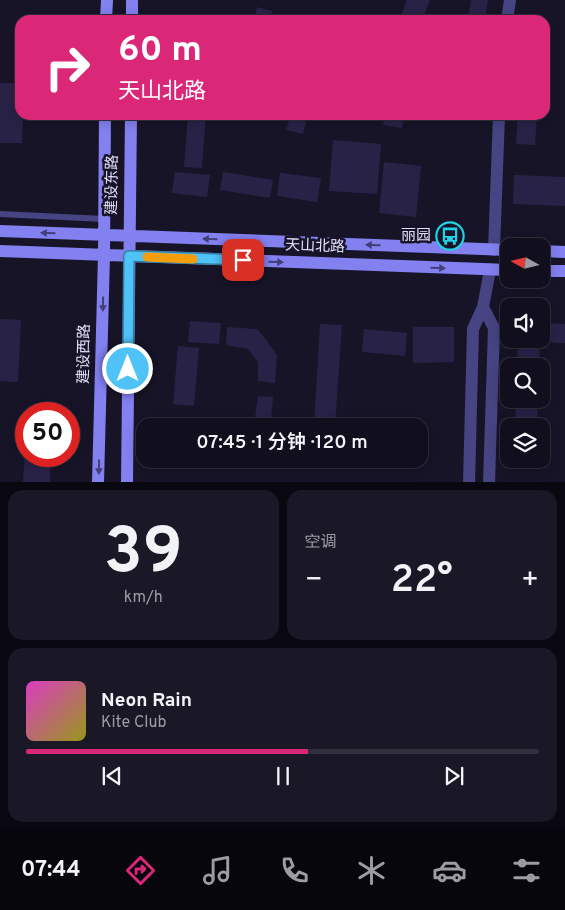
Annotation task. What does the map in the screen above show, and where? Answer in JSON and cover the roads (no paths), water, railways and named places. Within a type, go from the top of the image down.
[{"type":"main road","points":[[106,0],[106,15]]},
{"type":"main road","points":[[132,0],[132,15]]},
{"type":"main road","name":"建设东路","points":[[104,256],[105,120]]},
{"type":"main road","name":"建设东路","points":[[129,256],[130,120]]},
{"type":"main road","points":[[0,231],[500,250]]},
{"type":"main road","name":"天山北路","points":[[0,251],[500,270]]},
{"type":"main road","points":[[550,251],[565,252]]},
{"type":"main road","name":"建设西路","points":[[98,482],[104,256]]},
{"type":"main road","points":[[127,482],[129,256]]},
{"type":"main road","points":[[550,271],[565,272]]},
{"type":"street","points":[[508,15],[510,0]]},
{"type":"street","points":[[494,250],[499,120]]},
{"type":"street","points":[[469,482],[473,329],[483,307],[490,270]]},
{"type":"street","points":[[483,307],[494,328],[489,482]]},
{"type":"lane","points":[[0,214],[104,219]]},
{"type":"place","name":"丽园","points":[[450,236]]}]
